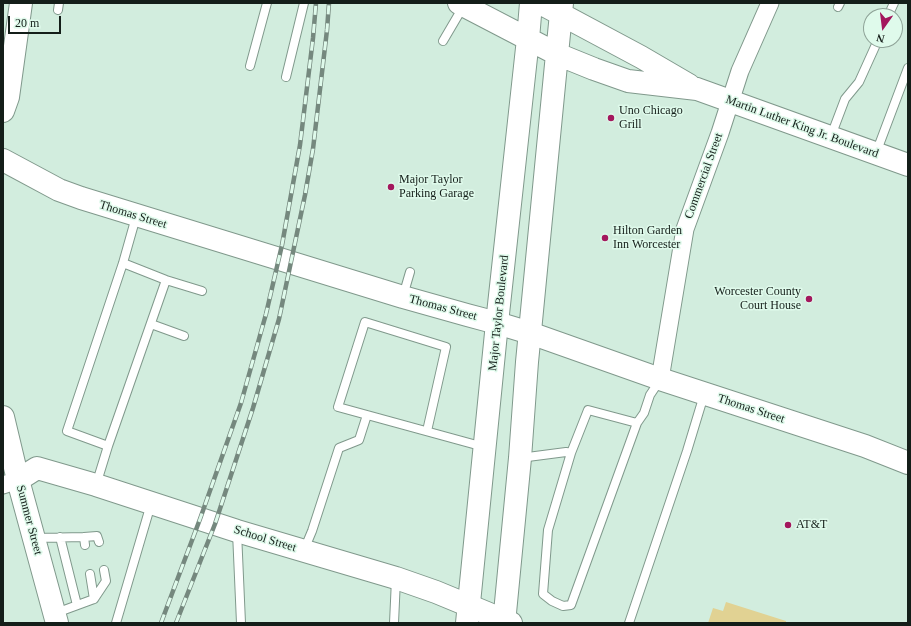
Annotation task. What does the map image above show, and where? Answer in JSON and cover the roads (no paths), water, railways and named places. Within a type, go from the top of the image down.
[{"type":"main road","points":[[3,111],[8,97],[21,3]]},
{"type":"main road","name":"Major Taylor Boulevard","points":[[468,615],[497,323],[528,39],[530,3]]},
{"type":"main road","name":"Martin Luther King Jr. Boulevard","points":[[540,3],[561,9],[696,90]]},
{"type":"main road","name":"Martin Luther King Jr. Boulevard","points":[[461,4],[557,54],[628,82],[696,90],[908,165]]},
{"type":"main road","points":[[507,622],[530,333],[561,9]]},
{"type":"main road","name":"Thomas Street","points":[[3,160],[59,190],[137,216],[403,298],[530,333],[660,379],[865,446],[908,463]]},
{"type":"main road","name":"Summer Street","points":[[3,417],[11,482],[34,538],[56,618]]},
{"type":"main road","name":"School Street","points":[[11,482],[38,468],[96,485],[237,531],[396,578],[436,592],[468,615],[507,622]]},
{"type":"street","name":"Commercial Street","points":[[660,379],[685,229],[720,133],[740,71],[770,3]]},
{"type":"lane","points":[[250,66],[267,3]]},
{"type":"lane","points":[[286,77],[304,3]]},
{"type":"lane","points":[[443,41],[461,4]]},
{"type":"lane","points":[[831,137],[845,99],[859,82],[874,48]]},
{"type":"lane","points":[[876,154],[908,68]]},
{"type":"lane","points":[[108,446],[67,431],[123,263],[137,216]]},
{"type":"lane","points":[[123,263],[166,280],[202,291]]},
{"type":"lane","points":[[403,298],[410,272]]},
{"type":"lane","points":[[96,485],[108,446],[166,280]]},
{"type":"lane","points":[[427,431],[446,347],[366,322],[338,407],[485,447]]},
{"type":"lane","points":[[151,324],[184,336]]},
{"type":"lane","points":[[637,423],[588,410],[571,453],[548,530],[543,594],[552,601],[563,606],[571,605],[637,423],[644,413],[650,395],[660,379]]},
{"type":"lane","points":[[630,623],[705,394]]},
{"type":"lane","points":[[304,551],[339,448],[359,440],[367,415]]},
{"type":"lane","points":[[520,458],[566,452],[571,453]]},
{"type":"lane","points":[[116,623],[151,503]]},
{"type":"lane","points":[[237,531],[241,623]]},
{"type":"lane","points":[[34,538],[60,537],[84,541],[97,536],[99,542]]},
{"type":"lane","points":[[60,537],[77,605]]},
{"type":"lane","points":[[56,618],[77,605],[94,599],[106,581],[104,570]]},
{"type":"lane","points":[[90,574],[94,599]]},
{"type":"lane","points":[[394,623],[396,578]]},
{"type":"railway","points":[[161,623],[241,403],[266,314],[282,245],[300,145],[316,3]]},
{"type":"railway","points":[[176,623],[215,524],[253,408],[279,319],[313,149],[329,3]]},
{"type":"place","name":"Uno Chicago Grill","points":[[611,118]]},
{"type":"place","name":"Major Taylor Parking Garage","points":[[391,187]]},
{"type":"place","name":"Hilton Garden Inn Worcester","points":[[605,238]]},
{"type":"place","name":"Worcester County Court House","points":[[809,299]]},
{"type":"place","name":"AT&T","points":[[788,525]]}]
